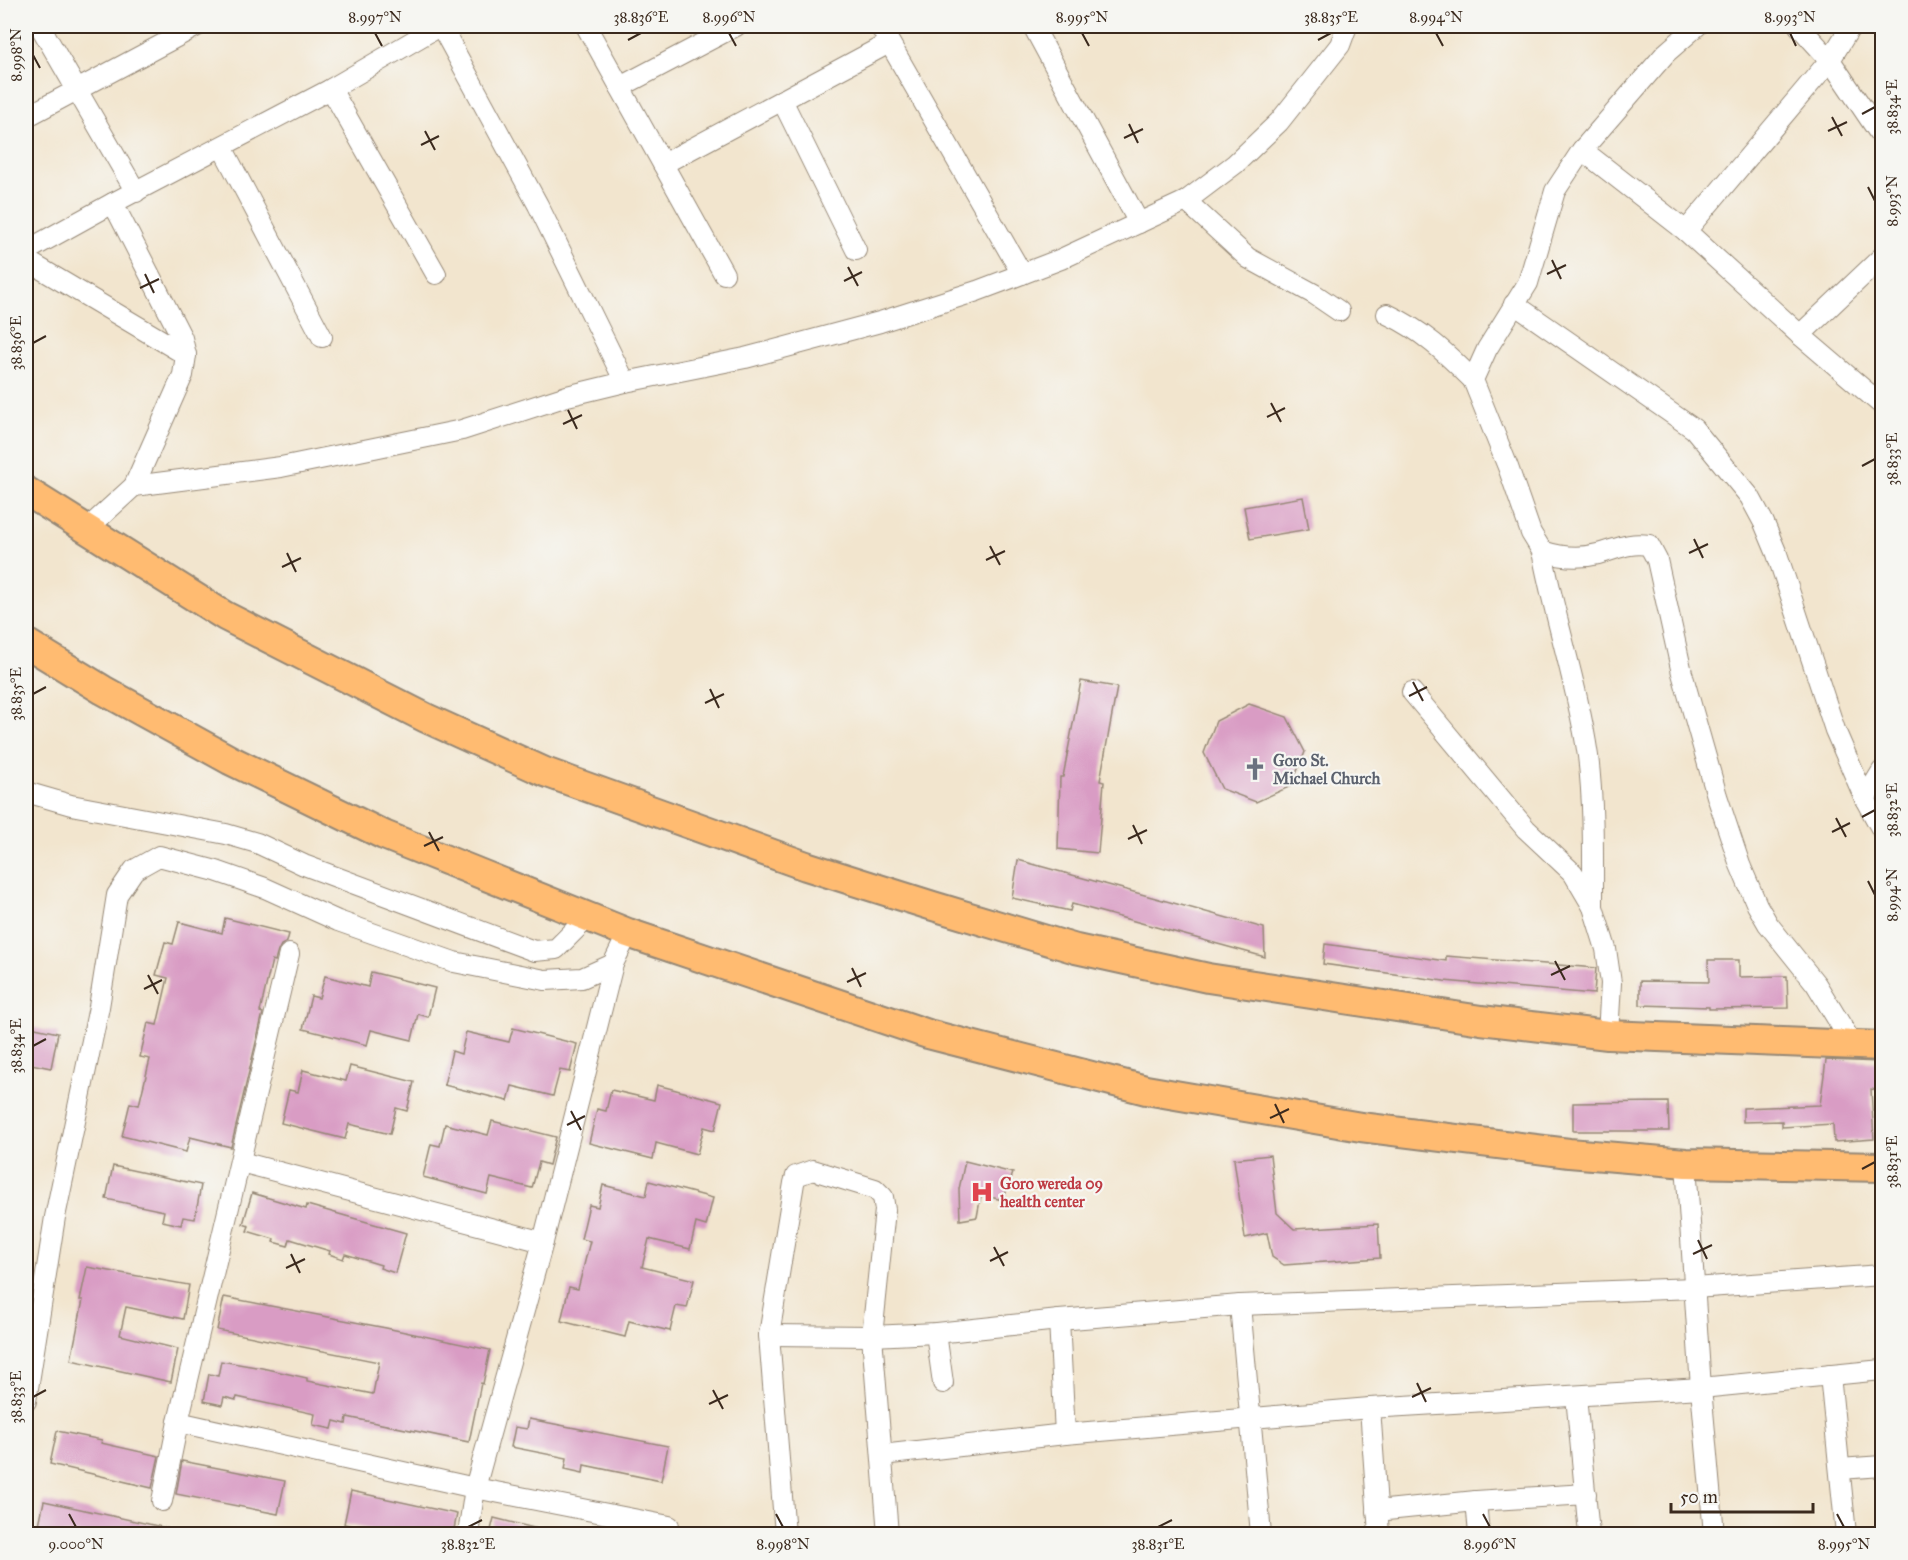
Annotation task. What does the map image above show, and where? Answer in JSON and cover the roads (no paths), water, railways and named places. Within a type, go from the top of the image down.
[{"type":"highway","points":[[26,491],[225,616],[426,718],[545,772],[806,866],[1076,949],[1244,984],[1470,1019],[1608,1035],[1882,1046]]},
{"type":"highway","points":[[26,643],[103,690],[211,750],[384,835],[628,933],[928,1034],[1146,1090],[1361,1127],[1569,1153],[1686,1163],[1882,1167]]},
{"type":"street","points":[[40,26],[136,192]]},
{"type":"street","points":[[26,117],[197,26]]},
{"type":"street","points":[[26,251],[331,89],[440,26],[538,205],[625,382]]},
{"type":"street","points":[[586,26],[724,274]]},
{"type":"street","points":[[620,87],[736,26]]},
{"type":"street","points":[[880,26],[1022,274]]},
{"type":"street","points":[[1033,26],[1139,223]]},
{"type":"street","points":[[135,486],[281,467],[462,430],[567,396],[745,358],[858,328],[977,291],[1022,274],[1061,259],[1186,201],[1235,164],[1279,122],[1340,45],[1347,26]]},
{"type":"street","points":[[1473,380],[1487,349],[1528,283],[1555,191],[1582,150],[1666,53],[1697,26]]},
{"type":"street","points":[[1800,26],[1830,60],[1882,137]]},
{"type":"street","points":[[1686,231],[1830,60],[1851,26]]},
{"type":"street","points":[[663,164],[889,43]]},
{"type":"street","points":[[331,89],[436,274]]},
{"type":"street","points":[[782,100],[856,250]]},
{"type":"street","points":[[222,147],[322,337]]},
{"type":"street","points":[[1582,150],[1686,231],[1800,335],[1882,405]]},
{"type":"street","points":[[1186,201],[1248,258],[1314,294],[1339,311]]},
{"type":"street","points":[[86,530],[135,486],[183,375],[186,355],[182,338],[113,203]]},
{"type":"street","points":[[1800,335],[1882,257]]},
{"type":"street","points":[[26,260],[186,355]]},
{"type":"street","points":[[1514,304],[1694,429],[1750,497],[1777,554],[1835,730],[1865,799],[1882,830]]},
{"type":"street","points":[[1387,314],[1427,337],[1473,380],[1508,467],[1531,533],[1542,551],[1550,596],[1570,666],[1588,756],[1593,831],[1593,908]]},
{"type":"street","points":[[1542,551],[1562,557],[1596,555],[1632,543],[1649,545],[1657,560],[1682,673],[1717,796],[1757,905],[1768,924],[1816,984],[1853,1045]]},
{"type":"street","points":[[1412,692],[1526,830],[1573,873],[1593,908],[1606,949],[1611,983],[1608,1035]]},
{"type":"street","points":[[1865,799],[1882,771]]},
{"type":"street","points":[[26,792],[71,804],[203,829],[256,843],[304,865],[534,951],[556,950],[588,917]]},
{"type":"street","points":[[26,1401],[32,1308],[99,1007],[117,895],[134,870],[159,856],[216,871],[264,888],[338,921],[454,962],[545,980],[582,978],[613,964]]},
{"type":"street","points":[[468,1534],[475,1488],[543,1242],[613,964],[628,933]]},
{"type":"street","points":[[162,1501],[178,1422],[289,954]]},
{"type":"street","points":[[241,1162],[543,1242]]},
{"type":"street","points":[[1686,1163],[1701,1388],[1714,1534]]},
{"type":"street","points":[[785,1534],[769,1335],[794,1183],[796,1176],[813,1170],[875,1189],[884,1197],[885,1210],[872,1336],[888,1534]]},
{"type":"street","points":[[769,1335],[872,1336],[936,1333],[1240,1305],[1694,1288],[1882,1275]]},
{"type":"street","points":[[1240,1305],[1262,1534]]},
{"type":"street","points":[[1059,1320],[1065,1434]]},
{"type":"street","points":[[936,1333],[943,1383]]},
{"type":"street","points":[[882,1455],[1065,1434],[1250,1418],[1370,1408],[1701,1388],[1882,1370]]},
{"type":"street","points":[[1830,1375],[1846,1534]]},
{"type":"street","points":[[1576,1396],[1589,1534]]},
{"type":"street","points":[[1370,1408],[1379,1534]]},
{"type":"street","points":[[178,1422],[475,1488],[669,1526],[670,1534]]},
{"type":"street","points":[[1840,1469],[1882,1466]]},
{"type":"street","points":[[1377,1511],[1476,1501],[1586,1494]]},
{"type":"street","points":[[1476,1501],[1479,1534]]},
{"type":"place","name":"Goro St. Michael Church","points":[[1255,769]]},
{"type":"place","name":"Goro wereda 09 health center","points":[[982,1192]]}]
